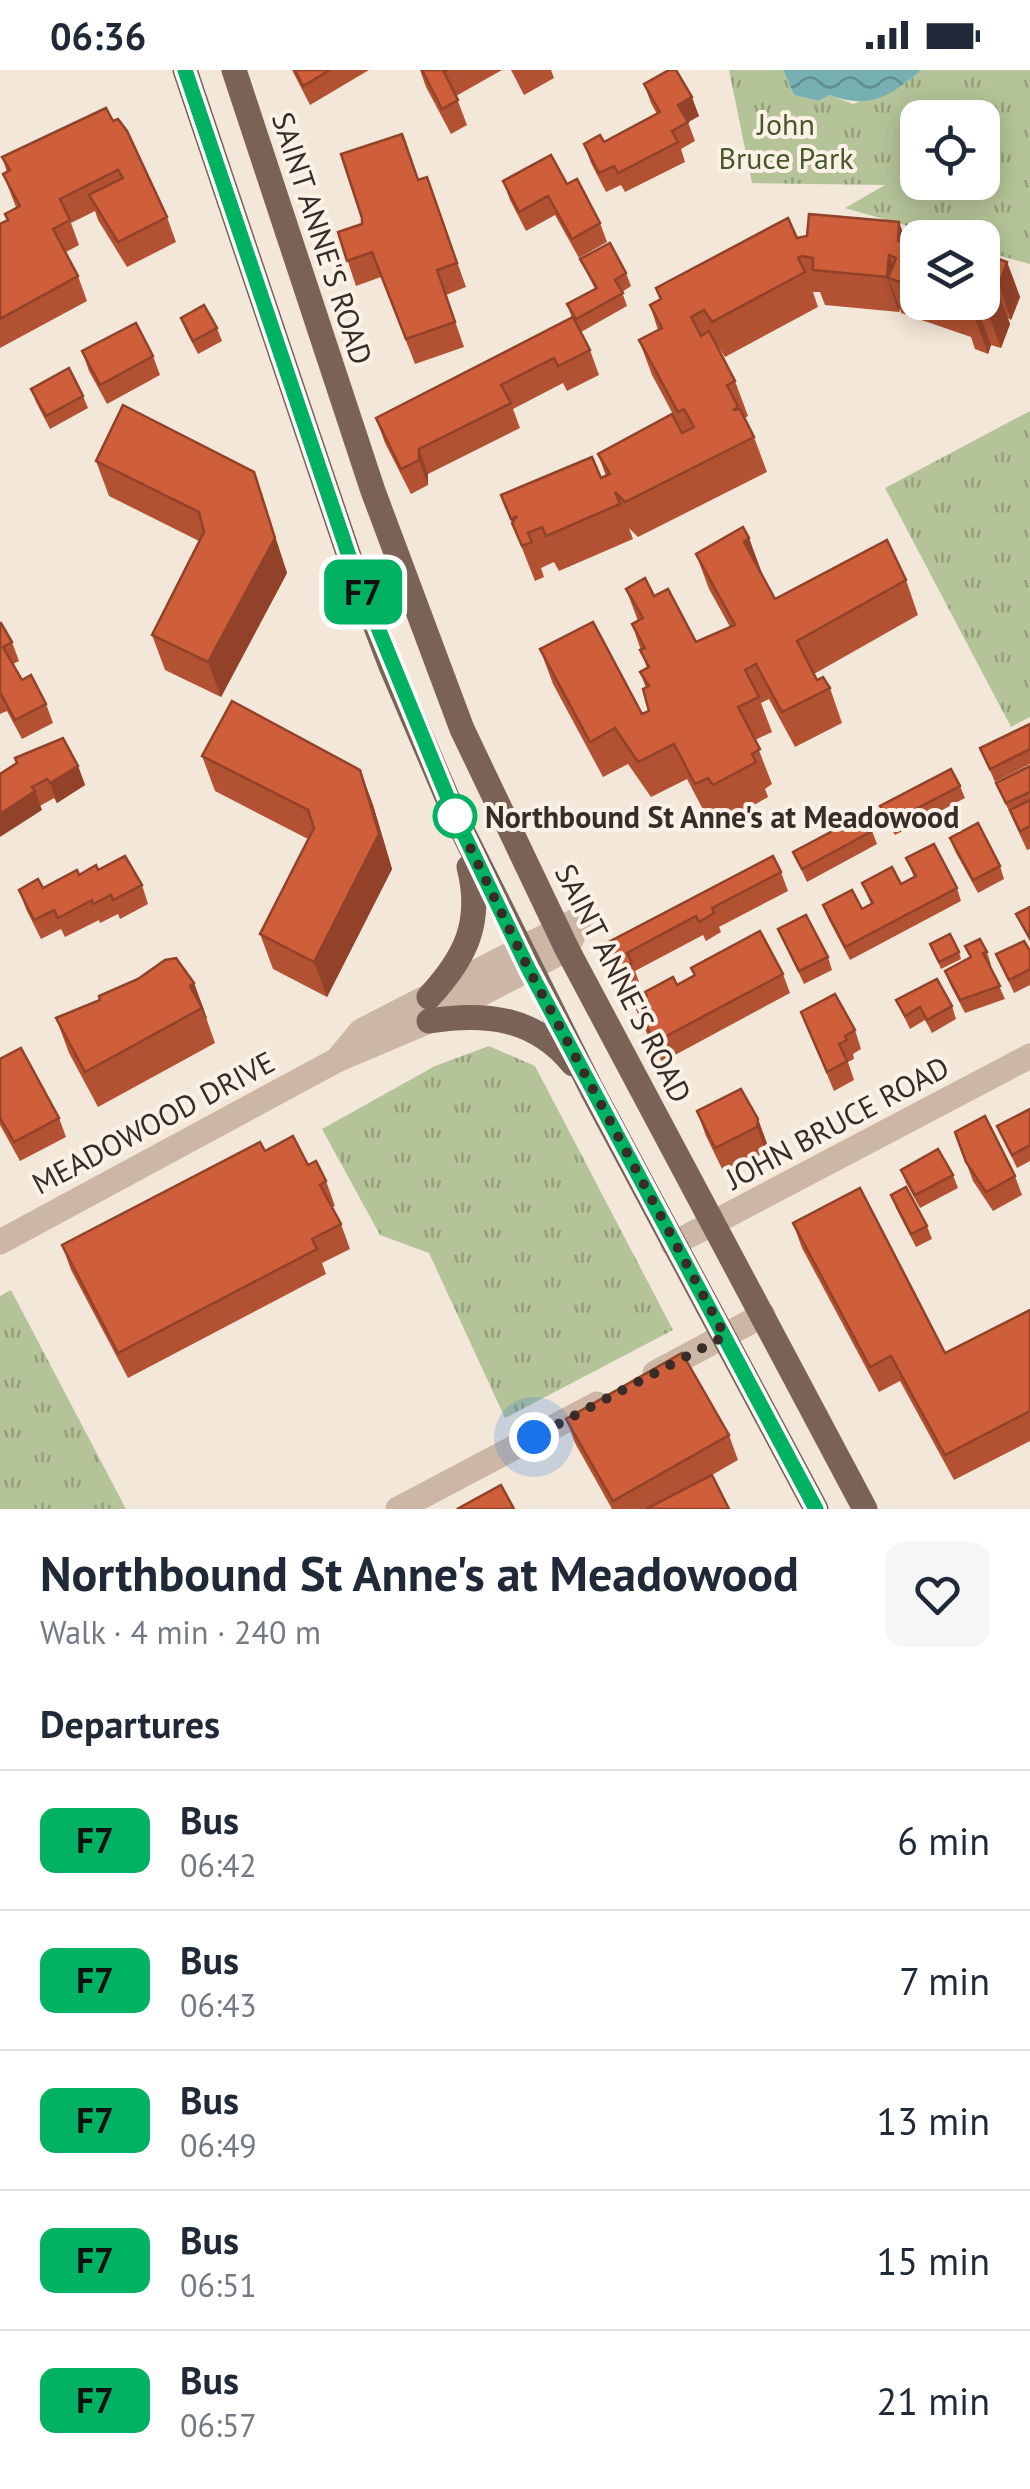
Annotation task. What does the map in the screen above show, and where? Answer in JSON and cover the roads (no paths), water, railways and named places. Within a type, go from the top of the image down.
[{"type":"main road","points":[[186,70],[311,443],[391,666],[456,818],[523,958],[577,1052],[592,1090],[816,1509]]},
{"type":"main road","name":"SAINT ANNE'S ROAD","points":[[234,70],[350,426],[462,729],[562,939],[864,1509]]},
{"type":"main road","points":[[311,443],[350,426]]},
{"type":"main road","points":[[456,818],[473,883],[474,931],[429,1009],[493,1016],[536,1031],[565,1054],[592,1090]]},
{"type":"street","name":"MEADOWOOD DRIVE","points":[[0,1242],[337,1060],[362,1031],[429,1009],[562,939]]},
{"type":"street","name":"JOHN BRUCE ROAD","points":[[674,1244],[1030,1056]]},
{"type":"street","points":[[398,1509],[764,1316]]},
{"type":"water","points":[[783,70],[921,70],[879,98],[856,101],[830,95],[818,101],[794,95]]},
{"type":"place","name":"Northbound St Anne's at Meadowood","points":[[455,816]]},
{"type":"park label","name":"John Bruce Park","points":[[786,140]]}]
